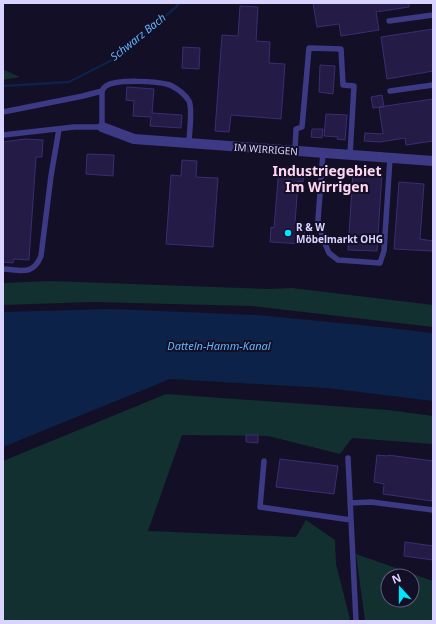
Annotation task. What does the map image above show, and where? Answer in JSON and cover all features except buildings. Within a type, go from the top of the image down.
[{"type":"street","name":"IM WIRRIGEN","points":[[102,127],[134,139],[433,161]]},
{"type":"lane","points":[[389,21],[433,15]]},
{"type":"lane","points":[[295,151],[296,129],[302,127],[309,48],[341,49],[342,85],[354,86],[350,155]]},
{"type":"lane","points":[[3,112],[102,91],[106,86],[120,81],[157,82],[171,86],[182,93],[189,101],[191,108],[189,143]]},
{"type":"lane","points":[[390,91],[433,85]]},
{"type":"lane","points":[[3,135],[74,127],[102,127],[102,91]]},
{"type":"lane","points":[[3,269],[26,270],[38,264],[41,256],[51,176],[59,129]]},
{"type":"lane","points":[[323,153],[318,220],[323,239],[329,253],[338,260],[380,263],[384,252],[390,158]]},
{"type":"lane","points":[[348,458],[356,621]]},
{"type":"lane","points":[[264,461],[260,507],[351,520]]},
{"type":"lane","points":[[350,504],[371,502],[433,510]]},
{"type":"green space","points":[[3,69],[4,70],[20,77],[3,80]]},
{"type":"green space","points":[[50,281],[268,289],[292,288],[433,305],[433,327],[252,306],[93,302],[3,305],[3,283]]},
{"type":"green space","points":[[166,394],[388,410],[433,416],[433,444],[352,438],[340,454],[268,436],[182,435],[148,531],[296,537],[306,520],[335,540],[336,564],[350,619],[347,621],[3,621],[3,461]]},
{"type":"green space","points":[[356,554],[396,568],[380,568],[380,608],[420,608],[420,576],[433,581],[433,621],[365,621]]},
{"type":"water","name":"Datteln-Hamm-Kanal","points":[[112,309],[258,315],[433,333],[433,401],[327,388],[170,379],[3,447],[3,312]]},
{"type":"waterway","name":"Schwarz Bach","points":[[3,86],[69,82],[118,57],[179,3]]},
{"type":"place","name":"R & W Möbelmarkt OHG","points":[[288,233]]},
{"type":"district","name":"Industriegebiet Im Wirrigen","points":[[327,180]]}]
